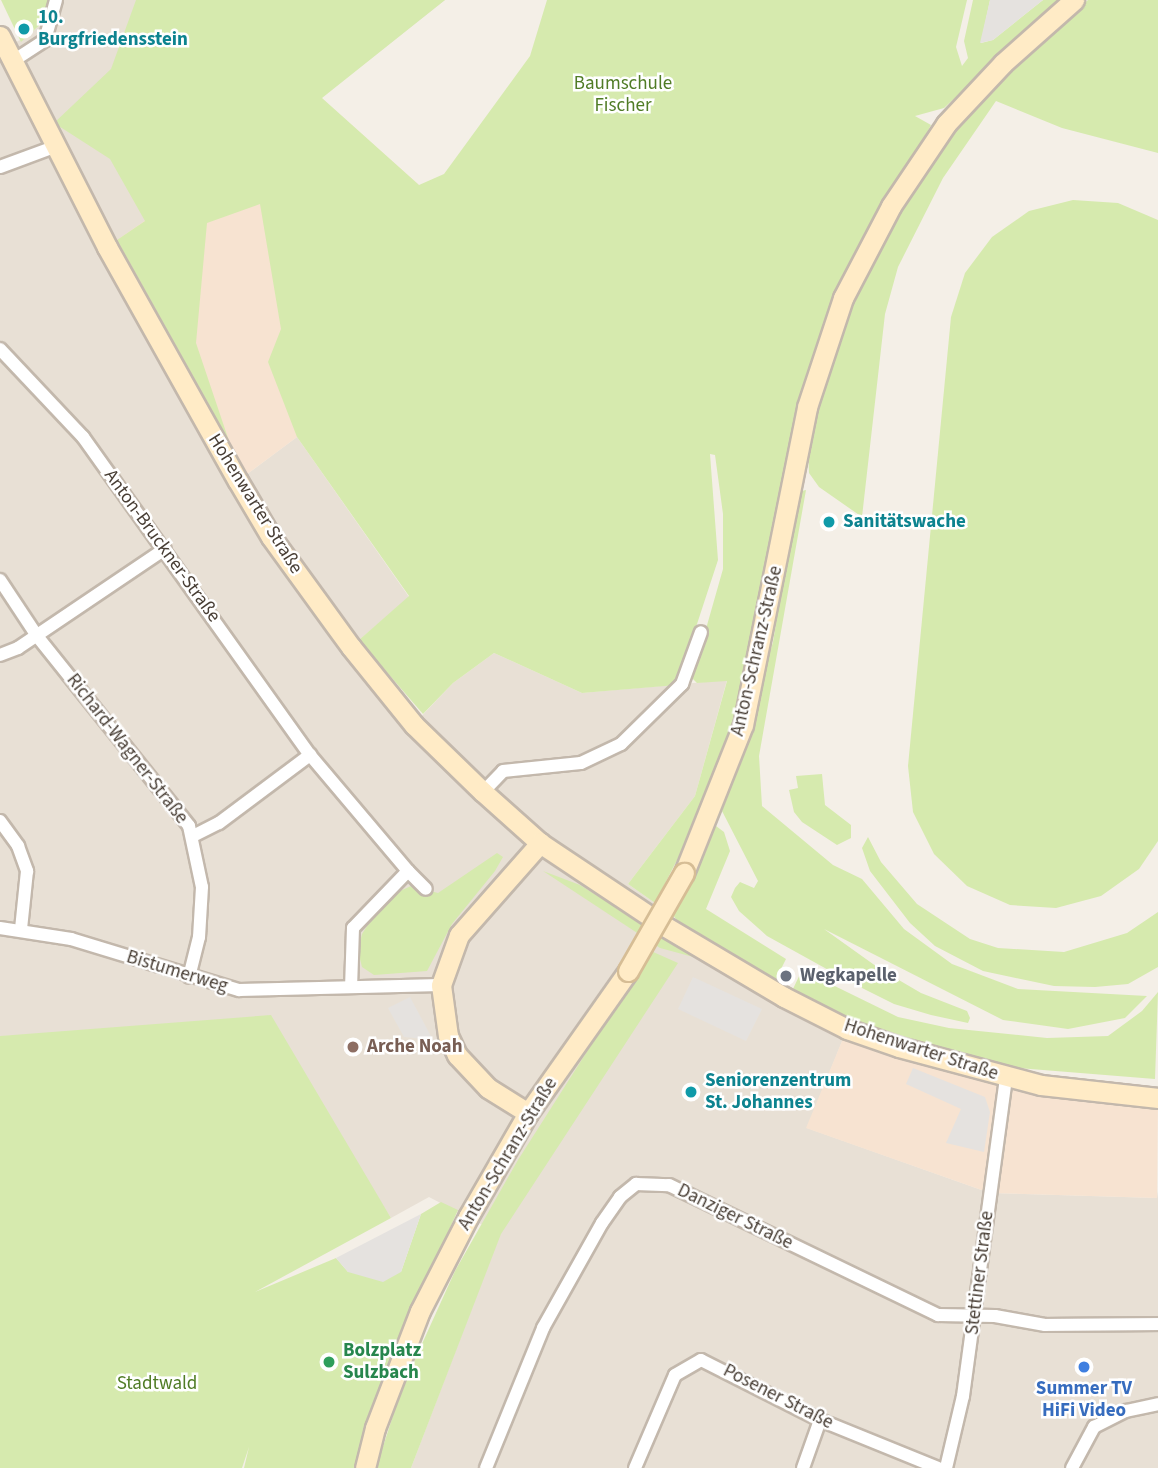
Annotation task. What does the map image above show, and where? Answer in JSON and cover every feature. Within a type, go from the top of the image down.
[{"type":"street","points":[[13,61],[45,40],[56,0]]},
{"type":"street","name":"Anton-Schranz-Straße","points":[[365,1468],[375,1428],[420,1311],[528,1114],[628,971],[684,873],[743,725],[807,407],[843,298],[896,196],[946,124],[1003,63],[1074,0]]},
{"type":"street","name":"Hohenwarter Straße","points":[[0,36],[54,147],[271,537],[414,725],[540,843],[648,915]]},
{"type":"street","points":[[0,167],[54,147]]},
{"type":"street","name":"Anton-Bruckner-Straße","points":[[0,349],[83,437],[310,755],[426,889]]},
{"type":"street","points":[[0,655],[37,636],[165,549]]},
{"type":"street","name":"Richard-Wagner-Straße","points":[[0,580],[37,636],[184,819],[193,836],[202,903],[189,977]]},
{"type":"street","points":[[483,792],[503,771],[581,763],[621,744],[682,684],[701,632]]},
{"type":"street","points":[[193,836],[219,823],[310,755]]},
{"type":"street","points":[[0,821],[18,846],[27,871],[21,929]]},
{"type":"street","points":[[528,1114],[488,1088],[457,1055],[448,1035],[441,985],[460,935],[540,843]]},
{"type":"street","points":[[351,987],[354,928],[408,871]]},
{"type":"street","name":"Hohenwarter Straße","points":[[666,927],[741,974],[847,1029],[1006,1077],[1158,1098]]},
{"type":"street","name":"Bistumerweg","points":[[0,928],[21,929],[239,990],[441,985]]},
{"type":"street","name":"Stettiner Straße","points":[[946,1468],[963,1396],[1006,1077]]},
{"type":"street","name":"Danziger Straße","points":[[486,1468],[543,1328],[602,1223],[620,1197],[636,1184],[669,1185],[938,1315],[974,1317]]},
{"type":"street","points":[[974,1317],[1009,1317],[1045,1325],[1158,1324]]},
{"type":"street","name":"Posener Straße","points":[[635,1468],[675,1375],[691,1362],[710,1362],[820,1420],[938,1468]]},
{"type":"street","points":[[1072,1468],[1094,1427],[1140,1406],[1158,1404]]},
{"type":"street","points":[[803,1468],[820,1420]]},
{"type":"shaded area","points":[[48,0],[445,0],[321,98],[239,480],[297,437],[409,597],[351,647],[414,724],[453,683],[494,653],[582,693],[727,680],[695,796],[628,884],[655,903],[648,914],[847,1029],[807,1128],[990,1193],[1157,1198],[1158,1191],[1158,1468],[411,1468],[500,1234],[429,1197],[391,1218],[354,1159],[56,1035],[0,1036],[0,50],[28,36],[43,22]]},
{"type":"shaded area","points":[[990,0],[1043,0],[993,40],[980,43]]},
{"type":"shaded area","points":[[321,98],[419,185],[297,437],[238,481],[107,247]]},
{"type":"shaded area","points":[[693,977],[762,1009],[746,1041],[678,1009]]},
{"type":"shaded area","points":[[410,997],[433,1040],[404,1037],[388,1008]]},
{"type":"shaded area","points":[[847,1029],[966,1067],[1158,1098],[1157,1198],[990,1193],[806,1128]]},
{"type":"shaded area","points":[[913,1068],[985,1097],[990,1112],[984,1152],[946,1143],[961,1109],[906,1084]]},
{"type":"shaded area","points":[[421,1214],[401,1272],[383,1282],[348,1272],[336,1258]]},
{"type":"green space","points":[[1,0],[48,0],[43,22],[21,42]]},
{"type":"green space","name":"Baumschule Fischer","points":[[136,0],[445,0],[322,98],[419,185],[444,174],[530,56],[547,0],[967,0],[956,47],[962,66],[968,58],[964,41],[973,0],[990,0],[981,43],[993,40],[1043,0],[1061,0],[944,108],[915,116],[931,125],[830,310],[810,368],[736,718],[695,825],[655,903],[628,884],[695,796],[727,681],[697,683],[692,678],[723,569],[723,514],[715,455],[710,454],[718,560],[677,685],[582,693],[494,653],[453,683],[423,714],[359,640],[409,596],[297,437],[268,362],[281,329],[260,204],[207,223],[196,343],[229,441],[117,240],[145,221],[110,159],[54,123],[111,69]]},
{"type":"green space","points":[[1088,0],[1158,0],[1158,153],[1062,128],[996,101],[943,178],[898,267],[885,314],[862,517],[819,487],[809,473],[808,448],[825,376],[857,287],[934,152],[981,95]]},
{"type":"green space","points":[[1073,200],[1118,203],[1158,220],[1158,841],[1139,869],[1101,896],[1056,908],[1010,905],[967,886],[934,854],[913,812],[908,766],[951,317],[965,273],[992,237],[1029,211]]},
{"type":"green space","points":[[806,490],[759,756],[762,806],[833,865],[862,879],[904,929],[952,964],[1018,989],[1147,996],[1125,1018],[1068,1029],[1003,1020],[824,929],[880,969],[921,993],[967,1011],[970,1018],[968,1023],[931,1015],[894,1004],[852,983],[767,936],[739,911],[731,897],[735,888],[740,882],[754,888],[758,881],[722,811],[773,642],[797,492]]},
{"type":"green space","points":[[822,774],[825,805],[851,825],[851,838],[837,845],[802,822],[794,812],[789,790],[798,788],[796,776]]},
{"type":"green space","points":[[716,826],[724,832],[730,851],[706,909],[786,959],[775,981],[684,929],[672,914]]},
{"type":"green space","points":[[868,837],[881,862],[917,904],[970,939],[998,948],[1064,952],[1127,933],[1158,912],[1158,967],[1128,984],[1095,987],[1054,986],[983,971],[935,946],[910,923],[870,871],[862,848]]},
{"type":"green space","points":[[497,853],[503,857],[495,871],[452,924],[427,971],[374,975],[362,967],[358,951],[362,934],[377,910],[400,891],[411,886],[438,893]]},
{"type":"green space","points":[[543,871],[580,885],[697,958],[660,948]]},
{"type":"green space","points":[[651,951],[678,963],[501,1234],[411,1468],[376,1468],[402,1388],[455,1271],[518,1160]]},
{"type":"green space","points":[[802,970],[898,1017],[949,1028],[1047,1038],[1108,1036],[1142,1011],[1158,992],[1155,1079],[1018,1068],[931,1046],[853,1020],[792,991]]},
{"type":"green space","name":"Stadtwald","points":[[271,1015],[391,1218],[255,1292],[336,1258],[348,1272],[401,1272],[421,1214],[441,1202],[458,1210],[415,1306],[358,1468],[244,1468],[249,1447],[242,1468],[0,1468],[0,1036]]},
{"type":"place","name":"10. Burgfriedensstein","points":[[24,29]]},
{"type":"place","name":"Sanitätswache","points":[[829,522]]},
{"type":"place","name":"Wegkapelle","points":[[786,976]]},
{"type":"place","name":"Arche Noah","points":[[353,1047]]},
{"type":"place","name":"Seniorenzentrum St. Johannes","points":[[691,1092]]},
{"type":"place","name":"Bolzplatz Sulzbach","points":[[329,1362]]},
{"type":"place","name":"Summer TV HiFi Video","points":[[1084,1367]]}]
